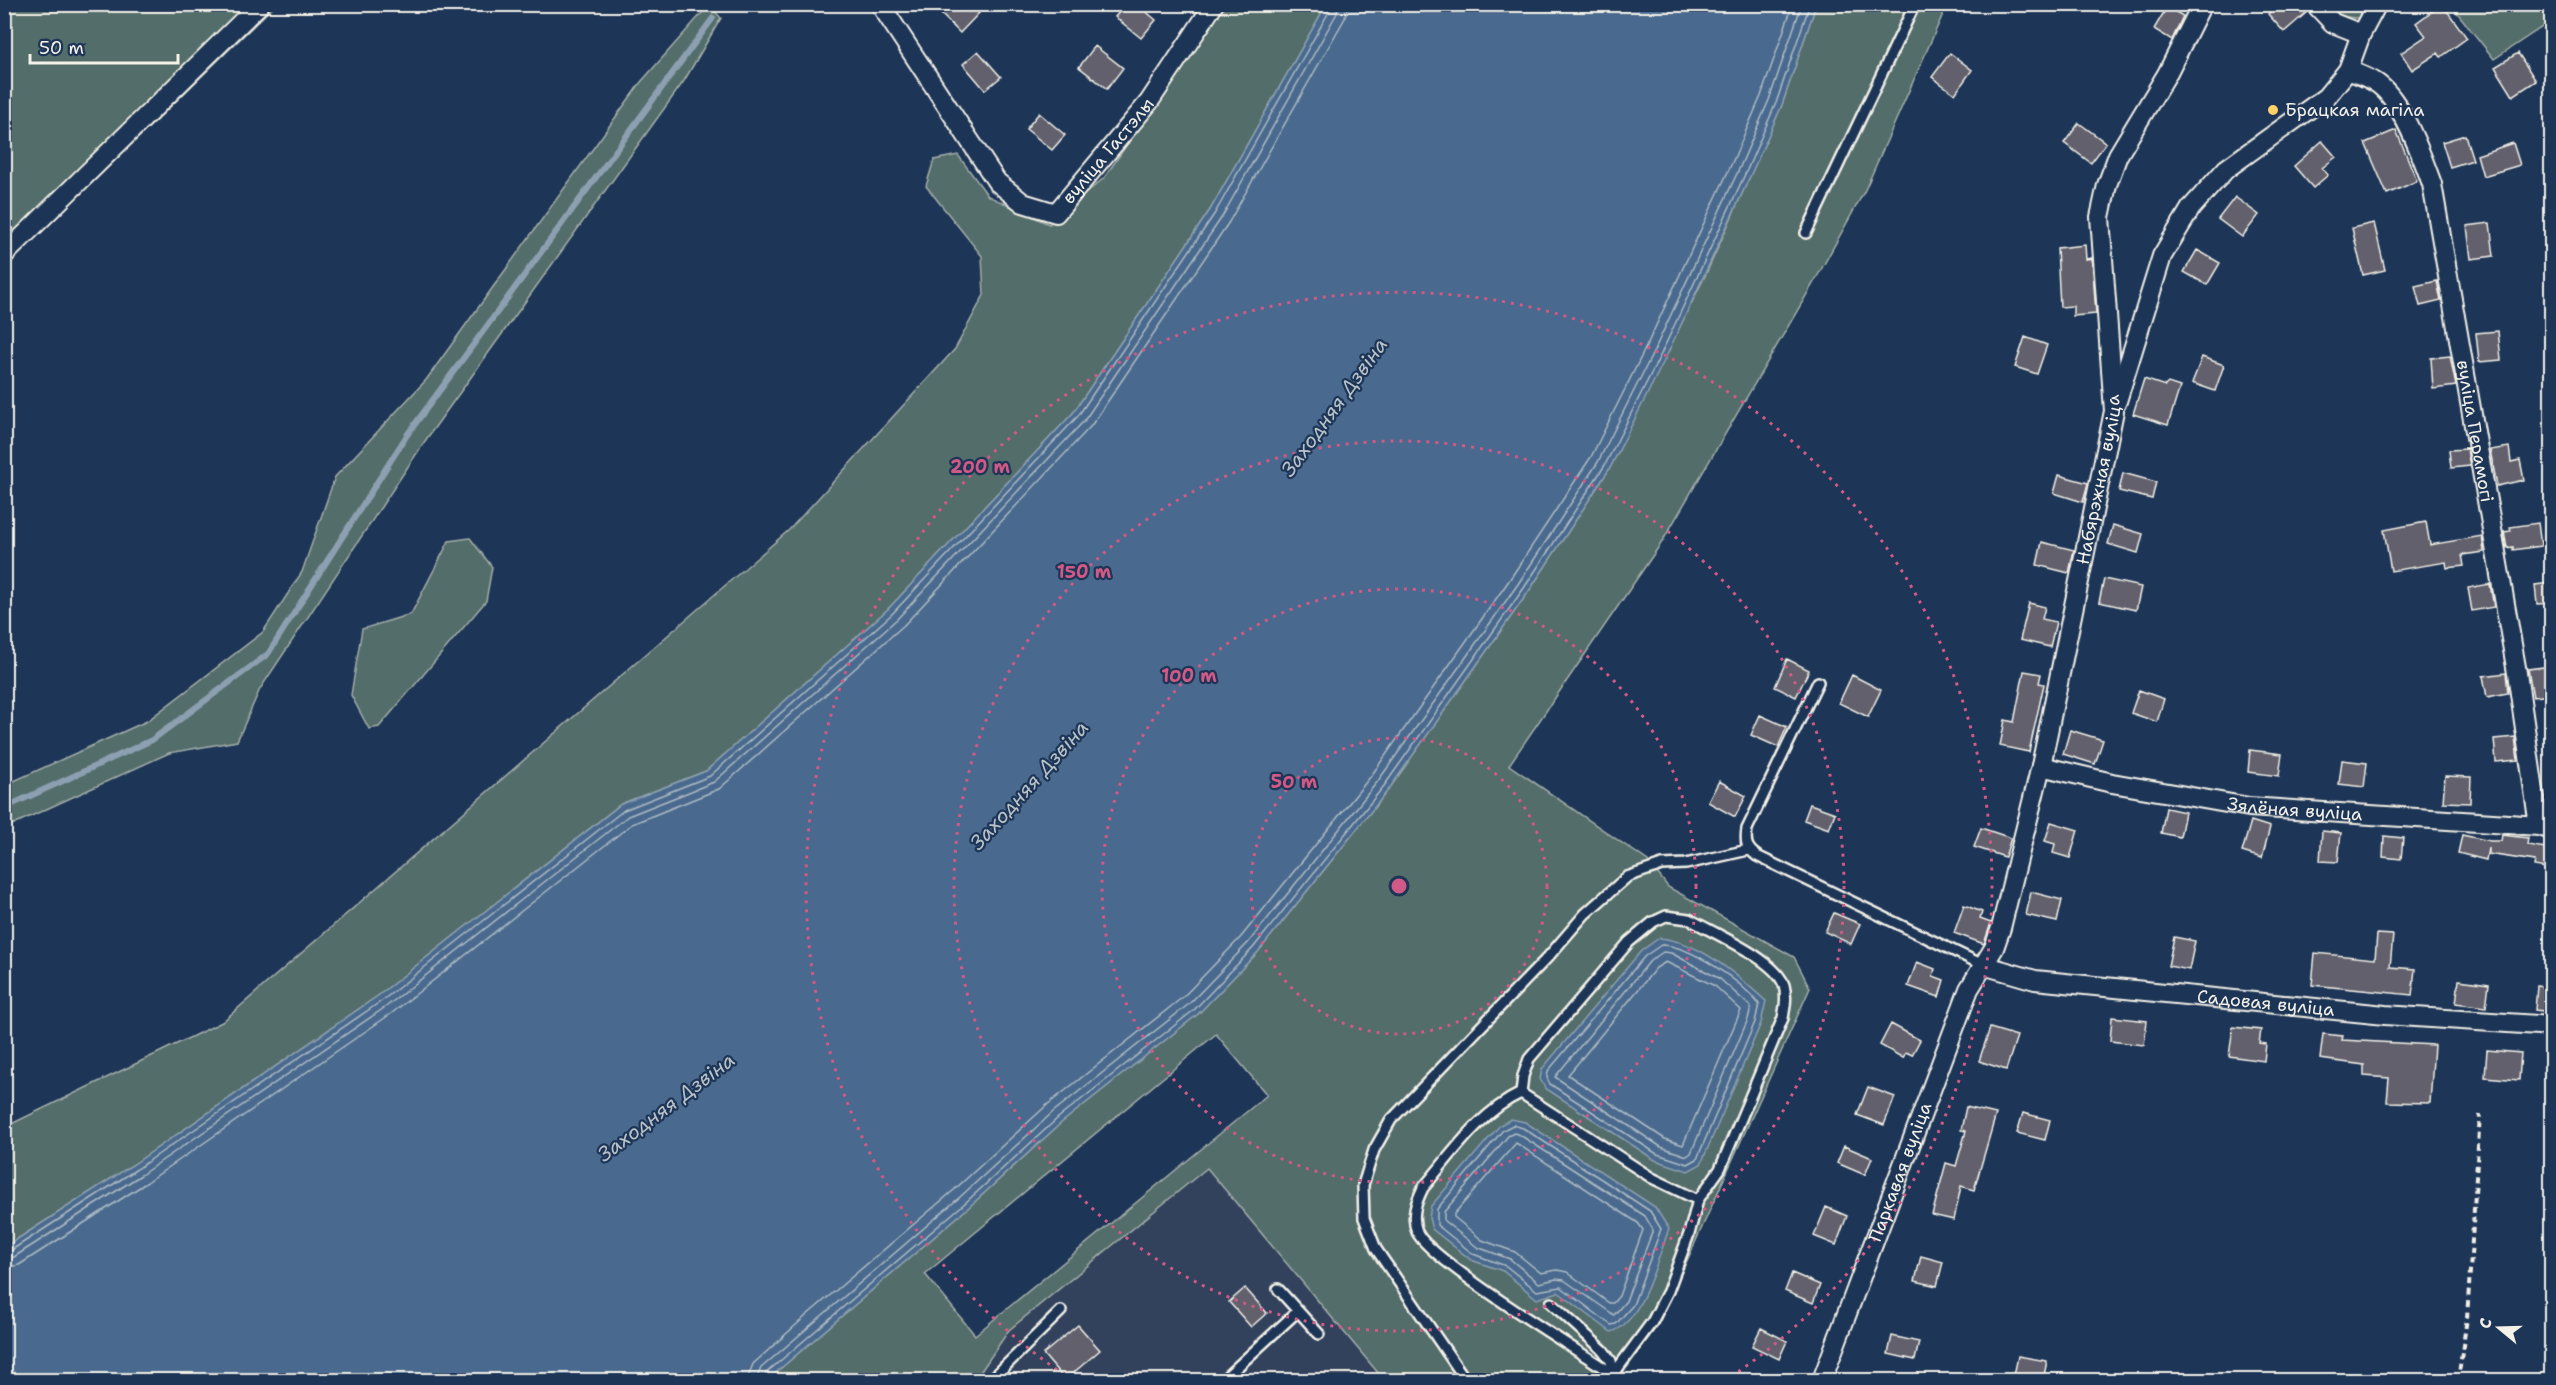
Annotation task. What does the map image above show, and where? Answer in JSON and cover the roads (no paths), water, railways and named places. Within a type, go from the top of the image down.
[{"type":"street","points":[[4,255],[260,4]]},
{"type":"street","name":"вуліца Гастэлы","points":[[880,4],[997,182],[1023,203],[1056,213],[1149,102],[1214,4]]},
{"type":"street","name":"Набярэжная вуліца","points":[[1983,964],[1994,948],[2001,928],[2041,766],[2114,411],[2100,217],[2107,185],[2118,155],[2167,74],[2202,4]]},
{"type":"street","points":[[2315,4],[2333,23],[2361,34]]},
{"type":"street","points":[[2114,411],[2162,256],[2191,208],[2226,169],[2326,97],[2348,70],[2361,34],[2377,4]]},
{"type":"street","name":"вуліца Перамогі","points":[[2348,70],[2378,84],[2393,99],[2419,148],[2433,184],[2545,828]]},
{"type":"street","name":"Зялёная вуліца","points":[[2041,766],[2112,783],[2249,807],[2545,828]]},
{"type":"street","name":"Садовая вуліца","points":[[1983,964],[2035,980],[2385,1015],[2552,1026]]},
{"type":"street","name":"Паркавая вуліца","points":[[1822,1380],[1970,989],[1983,964]]},
{"type":"lane","points":[[1806,233],[1916,4]]},
{"type":"lane","points":[[1818,682],[1748,829],[1745,841],[1748,850],[1756,856],[1983,964]]},
{"type":"lane","points":[[1461,1373],[1376,1249],[1364,1218],[1363,1185],[1374,1150],[1391,1120],[1548,957],[1585,914],[1627,877],[1662,866],[1686,864],[1748,850]]},
{"type":"lane","points":[[1521,1093],[1522,1076],[1529,1059],[1629,942],[1653,922],[1666,916],[1689,919],[1762,961],[1775,971],[1783,984],[1786,1001],[1783,1018],[1720,1169],[1698,1200],[1689,1234],[1668,1291],[1652,1322],[1611,1377]]},
{"type":"lane","points":[[1521,1093],[1652,1178],[1698,1200]]},
{"type":"lane","points":[[1521,1093],[1505,1100],[1484,1118],[1423,1188],[1416,1202],[1414,1218],[1417,1232],[1426,1245],[1468,1277],[1611,1377]]},
{"type":"lane","points":[[1278,1289],[1319,1334]]},
{"type":"lane","points":[[1551,1303],[1603,1350],[1611,1361],[1611,1377]]},
{"type":"lane","points":[[992,1380],[1061,1311]]},
{"type":"lane","points":[[1223,1380],[1298,1311]]},
{"type":"water","name":"Заходняя Дзвіна","points":[[1326,5],[1816,5],[1782,105],[1666,357],[1610,468],[1529,591],[1389,789],[1258,952],[1198,1014],[1061,1123],[969,1207],[767,1380],[5,1380],[5,1247],[134,1164],[379,995],[621,804],[706,771],[888,609],[1073,413],[1210,210]]},
{"type":"water","points":[[1659,938],[1689,945],[1703,952],[1730,970],[1766,1001],[1761,1023],[1701,1164],[1688,1171],[1655,1160],[1545,1088],[1540,1079],[1542,1069],[1641,951]]},
{"type":"water","points":[[1511,1119],[1525,1122],[1655,1207],[1669,1229],[1648,1288],[1640,1303],[1622,1326],[1611,1332],[1558,1292],[1537,1299],[1503,1271],[1471,1260],[1432,1229],[1429,1218],[1431,1206],[1500,1125]]},
{"type":"waterway","points":[[4,808],[152,740],[268,654],[407,435],[713,18]]},
{"type":"place","name":"Брацкая магіла","points":[[2273,110]]}]
